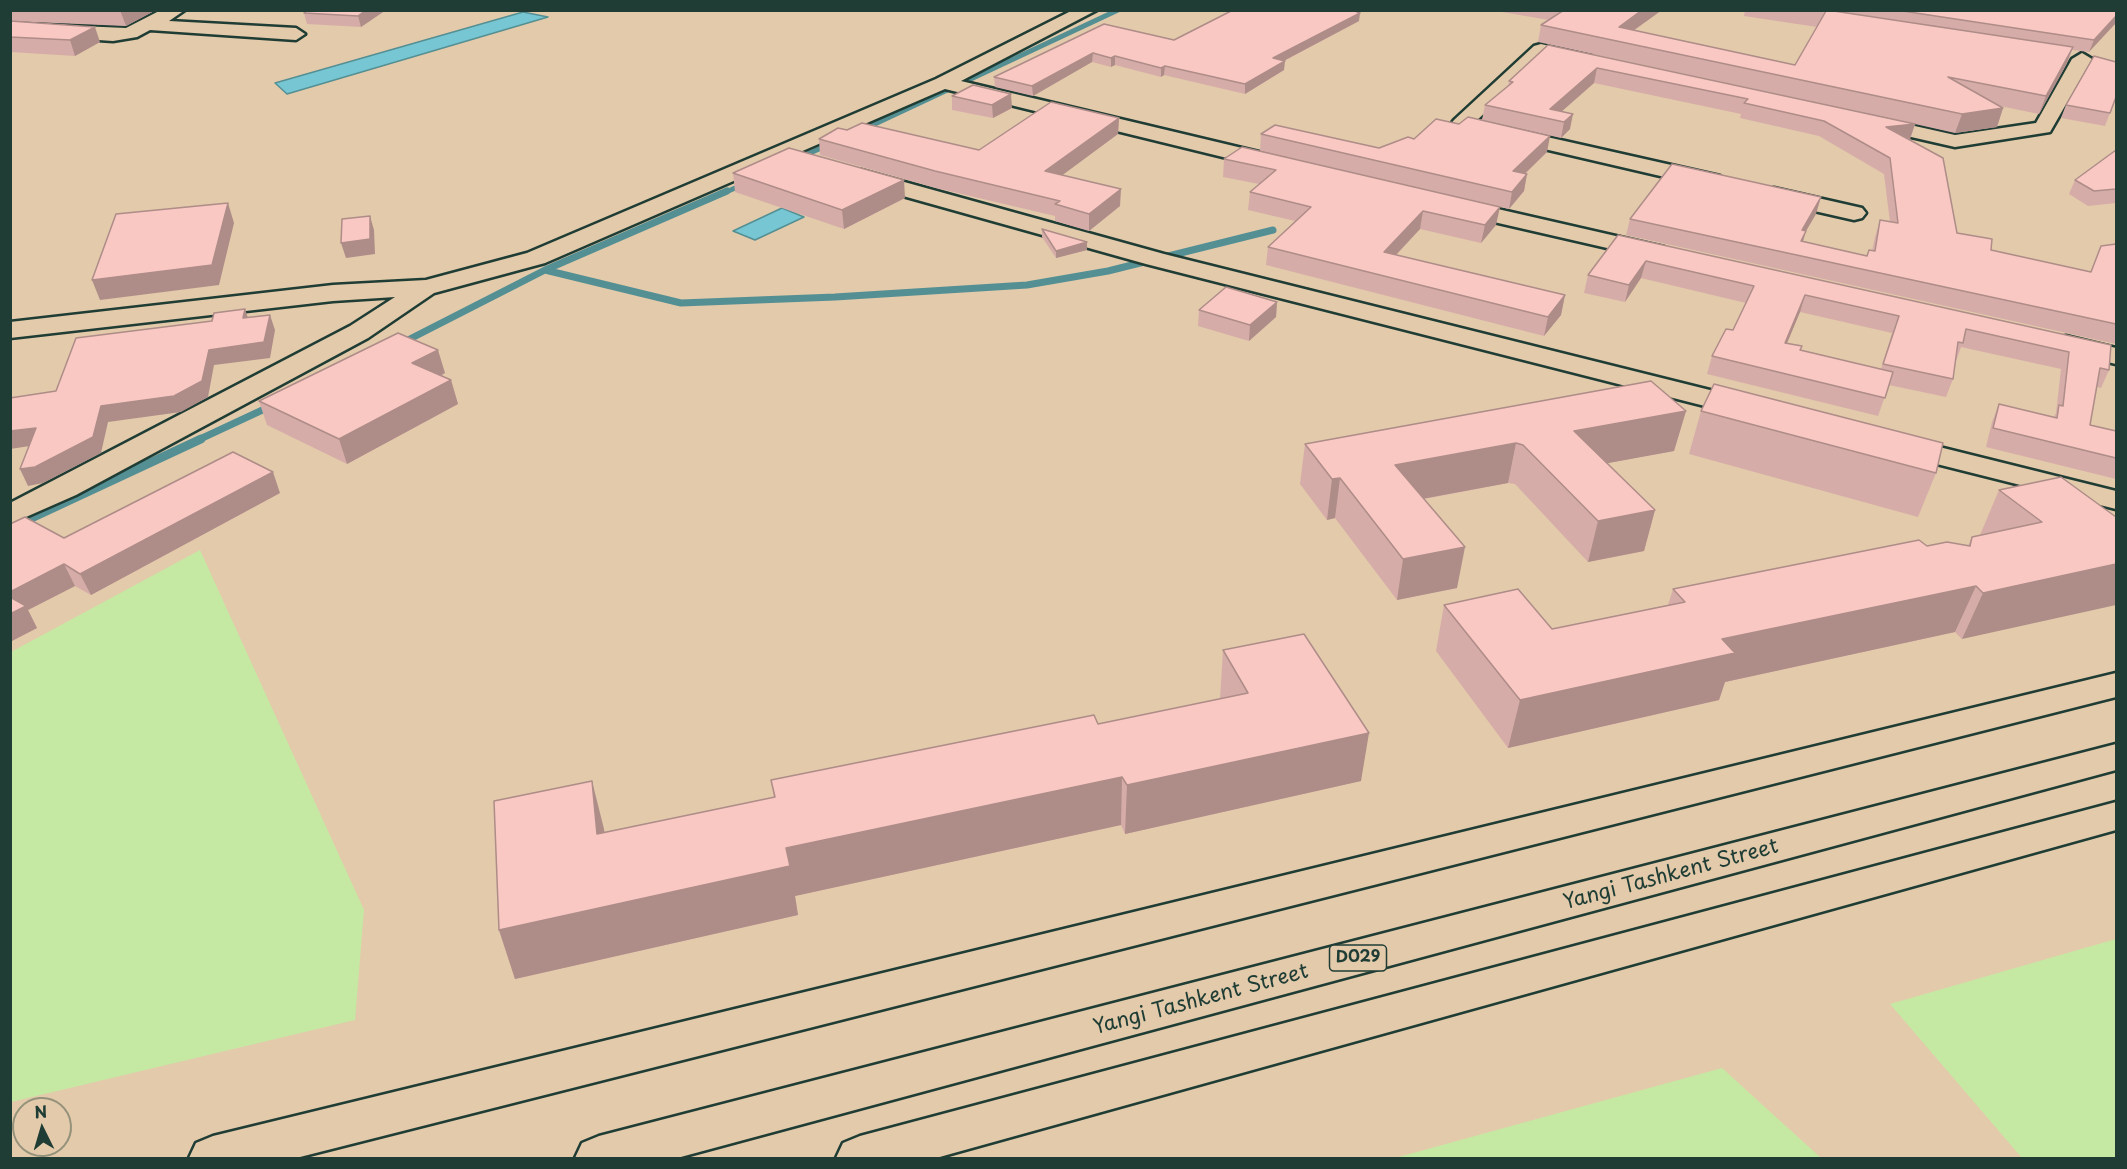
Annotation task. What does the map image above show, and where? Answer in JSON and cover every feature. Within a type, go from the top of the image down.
[{"type":"main road","points":[[10,28],[113,35],[130,33],[176,10]]},
{"type":"main road","points":[[10,330],[333,293],[427,287],[536,258],[952,85],[1088,10]]},
{"type":"main road","points":[[150,25],[296,34]]},
{"type":"main road","points":[[1610,66],[1541,50],[1461,124],[1730,185]]},
{"type":"main road","points":[[2061,56],[2105,65]]},
{"type":"main road","points":[[1851,118],[1955,141],[2043,128],[2082,59]]},
{"type":"main road","points":[[952,85],[1296,168]]},
{"type":"main road","points":[[782,154],[1155,259],[1771,414]]},
{"type":"main road","points":[[1753,190],[1854,213]]},
{"type":"main road","points":[[1431,201],[1682,258]]},
{"type":"main road","points":[[10,515],[65,489],[359,332],[427,287]]},
{"type":"main road","points":[[2050,341],[2116,356]]},
{"type":"main road","points":[[1874,440],[2116,500]]},
{"type":"main road","points":[[10,497],[65,489]]},
{"type":"main road","points":[[213,1158],[2116,684]]},
{"type":"main road","name":"Yangi Tashkent Street","points":[[599,1158],[2116,757]]},
{"type":"main road","points":[[860,1158],[2116,816]]},
{"type":"green space","points":[[200,550],[364,910],[355,1020],[32,1097],[12,1097],[11,1102],[11,652]]},
{"type":"green space","points":[[2116,939],[2116,1158],[2022,1158],[1890,1004]]},
{"type":"green space","points":[[1722,1068],[1821,1158],[1395,1158]]},
{"type":"water","points":[[523,12],[548,17],[287,94],[275,83]]},
{"type":"water","points":[[782,208],[804,217],[755,240],[733,231]]},
{"type":"building","points":[[308,10],[366,10],[358,16],[304,13]]},
{"type":"building","points":[[1233,10],[1352,10],[1360,13],[1273,58],[1285,61],[1245,84],[1093,53],[1032,86],[994,77],[1104,24],[1174,40]]},
{"type":"building","points":[[1564,10],[1642,10],[1619,27],[1795,65],[1826,11],[1821,10],[2073,47],[2046,96],[1948,77],[2003,108],[1962,114],[1541,25]]},
{"type":"building","points":[[1896,10],[2116,10],[2116,16],[2094,40]]},
{"type":"building","points":[[10,21],[95,27],[70,40],[10,37]]},
{"type":"building","points":[[1548,45],[1915,124],[1886,127],[1943,158],[1957,233],[1992,239],[1991,250],[2091,272],[2101,246],[2116,244],[2116,324],[1630,219],[1672,164],[1821,197],[1802,230],[1806,231],[1801,241],[1867,256],[1869,250],[1875,251],[1880,220],[1898,223],[1890,158],[1824,121],[1744,103],[1748,99],[1597,68],[1550,109],[1573,114],[1564,122],[1485,105],[1513,82],[1509,81]]},
{"type":"building","points":[[2094,56],[2116,62],[2116,97],[2110,113],[2066,105]]},
{"type":"building","points":[[973,85],[1011,94],[992,105],[952,96]]},
{"type":"building","points":[[1051,102],[1119,118],[1045,171],[1121,189],[1089,214],[1055,204],[1060,201],[935,171],[819,139],[838,128],[847,130],[862,123],[979,150]]},
{"type":"building","points":[[1468,117],[1550,136],[1513,171],[1527,174],[1512,192],[1261,134],[1275,125],[1379,148],[1408,137],[1414,139],[1436,119],[1459,124]]},
{"type":"building","points":[[1242,147],[1500,207],[1485,225],[1423,211],[1384,252],[1565,295],[1548,317],[1268,247],[1311,207],[1250,192],[1276,170],[1224,159]]},
{"type":"building","points":[[789,148],[904,180],[842,210],[733,173]]},
{"type":"building","points":[[2116,150],[2116,189],[2094,191],[2075,180]]},
{"type":"building","points":[[228,203],[212,265],[92,280],[116,214]]},
{"type":"building","points":[[370,216],[370,239],[341,243],[342,219]]},
{"type":"building","points":[[1042,229],[1087,242],[1056,251]]},
{"type":"building","points":[[1618,235],[2111,345],[2109,370],[2100,368],[2090,425],[2116,431],[2116,458],[1993,428],[1999,404],[2057,418],[2059,405],[2063,406],[2069,352],[1966,329],[1963,343],[1958,342],[1953,379],[1883,364],[1899,316],[1805,295],[1785,343],[1802,346],[1800,350],[1893,372],[1885,398],[1712,356],[1726,329],[1733,330],[1754,286],[1646,261],[1629,285],[1588,275]]},
{"type":"building","points":[[1226,287],[1277,302],[1250,325],[1199,310]]},
{"type":"building","points":[[245,309],[243,318],[270,315],[264,342],[209,350],[202,381],[174,396],[101,406],[93,437],[35,467],[20,469],[36,428],[10,431],[10,398],[56,391],[76,338],[212,321],[214,313]]},
{"type":"building","points":[[398,333],[438,350],[412,363],[451,380],[339,439],[259,401]]},
{"type":"building","points":[[1651,381],[1686,411],[1574,431],[1655,510],[1598,521],[1523,445],[1516,443],[1395,465],[1465,547],[1403,559],[1340,478],[1332,479],[1305,444]]},
{"type":"building","points":[[1714,384],[1943,443],[1936,473],[1701,411]]},
{"type":"building","points":[[233,452],[273,472],[80,574],[64,564],[10,592],[10,524],[25,517],[64,538]]},
{"type":"building","points":[[2061,477],[2116,517],[2116,564],[1983,593],[1976,586],[1722,639],[1735,653],[1520,700],[1444,605],[1518,589],[1552,629],[1685,602],[1673,589],[1919,540],[1927,546],[1947,542],[1970,546],[1972,537],[2042,522],[1999,490]]},
{"type":"building","points":[[10,597],[26,606],[10,614]]},
{"type":"building","points":[[1304,634],[1369,733],[1127,785],[1122,777],[786,848],[790,866],[499,930],[494,801],[592,781],[597,834],[775,797],[771,780],[1094,715],[1098,724],[1248,693],[1223,650]]},
{"type":"waterway","points":[[862,130],[1118,10]]},
{"type":"waterway","points":[[799,158],[830,144]]},
{"type":"waterway","points":[[724,193],[746,183]]},
{"type":"waterway","points":[[545,270],[727,191]]},
{"type":"waterway","points":[[545,270],[681,303],[835,297],[1027,285],[1108,271],[1273,230]]},
{"type":"waterway","points":[[402,343],[545,270]]},
{"type":"waterway","points":[[198,440],[271,406]]},
{"type":"waterway","points":[[10,528],[201,439]]}]
